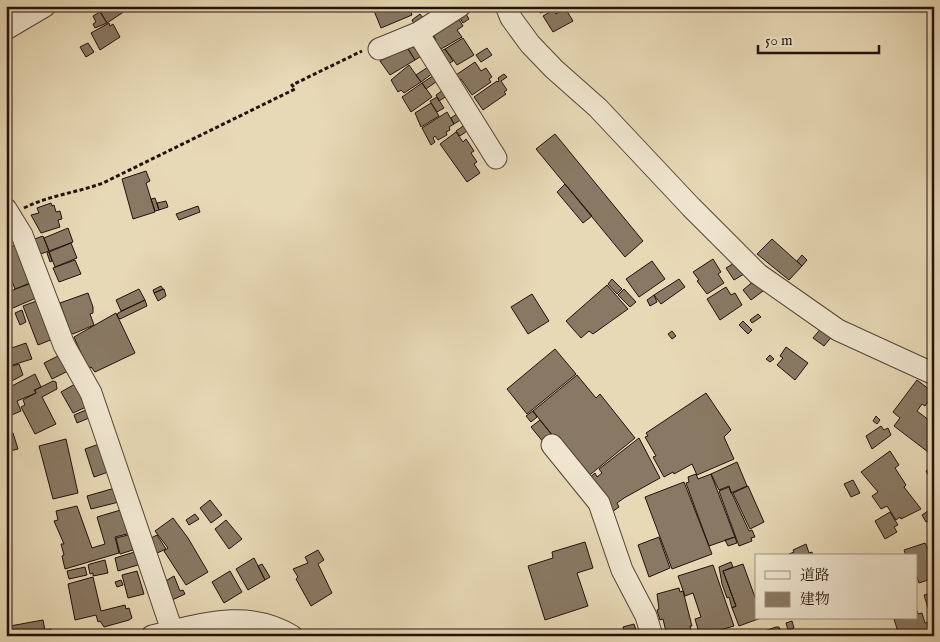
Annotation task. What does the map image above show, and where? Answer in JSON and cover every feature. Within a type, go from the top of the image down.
[{"type":"street","points":[[6,29],[45,6]]},
{"type":"street","points":[[379,49],[418,33],[460,6]]},
{"type":"street","points":[[506,6],[511,18],[530,44],[598,108],[691,207],[758,274],[838,330],[934,374]]},
{"type":"street","points":[[418,33],[496,158]]},
{"type":"street","points":[[8,212],[22,236],[64,345],[90,393],[174,633]]},
{"type":"street","points":[[552,445],[599,503],[622,570],[646,616],[652,636]]},
{"type":"street","points":[[152,636],[174,633],[219,620],[248,621],[282,630],[292,636]]},
{"type":"path","points":[[8,212],[45,198],[82,190],[103,183],[294,89],[292,84],[349,56],[373,46],[379,49]]},
{"type":"building","points":[[97,6],[122,6],[125,11],[107,23]]},
{"type":"building","points":[[176,6],[188,6],[179,11]]},
{"type":"building","points":[[372,6],[417,6],[419,9],[411,12],[412,15],[381,28]]},
{"type":"building","points":[[538,6],[562,6],[540,13]]},
{"type":"building","points":[[565,8],[573,21],[553,32],[543,16],[553,10],[556,14]]},
{"type":"building","points":[[463,9],[469,19],[463,23],[457,13]]},
{"type":"building","points":[[100,12],[107,23],[95,28],[93,24],[96,22],[93,16]]},
{"type":"building","points":[[420,14],[423,18],[414,24],[412,20]]},
{"type":"building","points":[[457,16],[463,26],[457,30],[462,37],[441,49],[431,31]]},
{"type":"building","points":[[109,23],[110,26],[113,24],[120,37],[100,50],[91,33]]},
{"type":"building","points":[[463,38],[474,55],[457,65],[445,49]]},
{"type":"building","points":[[88,43],[94,52],[86,57],[80,47]]},
{"type":"building","points":[[416,44],[423,55],[415,60],[408,49]]},
{"type":"building","points":[[407,47],[415,60],[390,75],[380,61]]},
{"type":"building","points":[[487,48],[492,55],[481,62],[476,55]]},
{"type":"building","points":[[445,49],[453,61],[448,64],[441,51]]},
{"type":"building","points":[[475,62],[481,71],[486,68],[492,77],[489,79],[491,82],[472,95],[456,75]]},
{"type":"building","points":[[409,65],[421,82],[404,93],[401,90],[398,92],[391,80]]},
{"type":"building","points":[[428,67],[433,73],[421,82],[416,75]]},
{"type":"building","points":[[436,74],[440,79],[426,89],[422,83]]},
{"type":"building","points":[[504,74],[507,77],[501,81],[507,90],[504,92],[506,94],[483,110],[474,97],[498,82],[498,78]]},
{"type":"building","points":[[422,83],[432,97],[411,112],[402,97]]},
{"type":"building","points":[[446,88],[450,94],[439,101],[436,95]]},
{"type":"building","points":[[437,97],[444,108],[437,112],[430,101]]},
{"type":"building","points":[[431,103],[439,116],[421,127],[415,113]]},
{"type":"building","points":[[461,111],[465,117],[454,124],[451,118]]},
{"type":"building","points":[[447,112],[454,124],[449,127],[450,130],[446,132],[447,135],[438,140],[435,136],[433,138],[435,142],[431,145],[422,128]]},
{"type":"building","points":[[466,124],[470,129],[460,136],[456,131]]},
{"type":"building","points":[[456,132],[463,142],[466,139],[474,151],[471,153],[477,162],[474,164],[480,173],[467,182],[440,144]]},
{"type":"building","points":[[555,134],[643,241],[625,257],[536,149]]},
{"type":"building","points":[[146,171],[150,181],[146,183],[155,212],[133,219],[122,179]]},
{"type":"building","points":[[565,184],[592,216],[583,223],[557,192]]},
{"type":"building","points":[[155,198],[159,210],[155,211],[151,199]]},
{"type":"building","points":[[166,201],[168,207],[159,210],[157,203]]},
{"type":"building","points":[[51,203],[52,206],[54,205],[56,212],[60,211],[62,219],[58,220],[60,227],[41,233],[31,215],[39,213],[37,208]]},
{"type":"building","points":[[198,206],[200,212],[179,220],[176,214]]},
{"type":"building","points":[[6,223],[15,236],[6,242]]},
{"type":"building","points":[[68,228],[73,242],[49,251],[44,238]]},
{"type":"building","points":[[43,236],[49,251],[38,255],[32,240]]},
{"type":"building","points":[[772,239],[802,266],[789,280],[757,254]]},
{"type":"building","points":[[71,243],[77,258],[55,267],[49,252]]},
{"type":"building","points":[[18,244],[32,283],[15,289],[9,274],[6,275],[6,249]]},
{"type":"building","points":[[49,252],[52,261],[50,262],[47,253]]},
{"type":"building","points":[[802,255],[807,260],[802,266],[797,261]]},
{"type":"building","points":[[713,259],[721,272],[718,274],[724,283],[707,294],[693,272]]},
{"type":"building","points":[[75,260],[81,274],[59,282],[53,268]]},
{"type":"building","points":[[652,261],[665,279],[639,297],[626,279]]},
{"type":"building","points":[[736,262],[744,274],[734,280],[726,268]]},
{"type":"building","points":[[612,279],[622,289],[617,294],[608,284]]},
{"type":"building","points":[[679,279],[685,287],[661,304],[654,295]]},
{"type":"building","points":[[755,280],[763,291],[751,300],[743,290]]},
{"type":"building","points":[[30,283],[36,298],[6,311],[6,293]]},
{"type":"building","points":[[607,285],[628,309],[593,334],[589,331],[581,338],[566,321]]},
{"type":"building","points":[[161,286],[163,289],[154,293],[153,290]]},
{"type":"building","points":[[726,287],[731,295],[735,293],[742,305],[720,320],[707,299]]},
{"type":"building","points":[[139,289],[145,300],[121,311],[116,300]]},
{"type":"building","points":[[164,289],[166,296],[158,301],[154,293]]},
{"type":"building","points":[[624,289],[636,302],[630,307],[618,295]]},
{"type":"building","points":[[88,293],[93,307],[93,313],[90,314],[94,325],[73,334],[70,332],[60,303]]},
{"type":"building","points":[[532,294],[549,321],[528,334],[511,307]]},
{"type":"building","points":[[654,295],[657,302],[650,306],[647,300]]},
{"type":"building","points":[[39,300],[53,339],[38,345],[23,306]]},
{"type":"building","points":[[145,300],[147,306],[120,319],[117,316],[118,313]]},
{"type":"building","points":[[22,310],[26,322],[20,325],[15,313]]},
{"type":"building","points":[[116,313],[135,353],[95,372],[91,367],[88,369],[74,337]]},
{"type":"building","points":[[758,314],[761,317],[752,323],[750,320]]},
{"type":"building","points":[[743,321],[752,330],[748,334],[739,325]]},
{"type":"building","points":[[822,327],[833,335],[824,346],[813,338]]},
{"type":"building","points":[[672,331],[676,336],[672,339],[668,334]]},
{"type":"building","points":[[6,333],[11,348],[6,349]]},
{"type":"building","points":[[26,343],[32,359],[6,367],[6,350]]},
{"type":"building","points":[[786,347],[808,363],[795,380],[777,365],[783,358],[780,356]]},
{"type":"building","points":[[555,349],[576,374],[527,414],[507,389]]},
{"type":"building","points":[[770,355],[774,359],[770,362],[766,359]]},
{"type":"building","points":[[58,356],[68,371],[52,379],[44,363]]},
{"type":"building","points":[[19,364],[23,375],[8,383],[6,368]]},
{"type":"building","points":[[35,374],[41,387],[34,390],[36,393],[17,401],[21,411],[7,417],[6,389]]},
{"type":"building","points":[[577,375],[596,398],[600,394],[635,438],[586,478],[533,411]]},
{"type":"building","points":[[917,380],[934,393],[925,406],[922,404],[917,411],[934,424],[932,455],[894,426],[900,418],[893,412]]},
{"type":"building","points":[[53,381],[56,382],[57,389],[42,397],[56,424],[35,434],[21,407],[25,405],[23,400],[36,393],[35,390]]},
{"type":"building","points":[[75,384],[86,407],[73,413],[61,392]]},
{"type":"building","points":[[706,393],[731,430],[724,437],[734,459],[697,475],[692,464],[664,477],[653,457],[656,456],[645,437],[648,436],[646,433]]},
{"type":"building","points":[[86,410],[89,418],[77,423],[74,415]]},
{"type":"building","points":[[533,411],[537,417],[531,422],[526,416]]},
{"type":"building","points":[[876,416],[880,420],[877,424],[873,421]]},
{"type":"building","points":[[540,420],[553,436],[544,443],[531,427]]},
{"type":"building","points":[[881,426],[884,430],[888,428],[891,435],[872,449],[866,436]]},
{"type":"building","points":[[13,433],[18,449],[6,452],[6,435]]},
{"type":"building","points":[[639,438],[660,478],[624,498],[617,503],[619,507],[612,512],[587,480],[595,473],[597,477],[602,473],[599,469]]},
{"type":"building","points":[[66,439],[78,493],[53,499],[39,446]]},
{"type":"building","points":[[102,443],[111,471],[94,477],[85,449]]},
{"type":"building","points":[[890,451],[899,465],[895,468],[906,485],[904,487],[921,509],[896,520],[887,506],[881,509],[872,496],[878,492],[861,472]]},
{"type":"building","points":[[737,462],[747,486],[731,493],[729,486],[719,490],[711,474]]},
{"type":"building","points":[[934,466],[934,486],[926,471]]},
{"type":"building","points":[[696,474],[698,479],[711,474],[735,537],[709,546],[686,483],[689,482],[688,477]]},
{"type":"building","points":[[853,480],[860,493],[851,497],[844,484]]},
{"type":"building","points":[[684,482],[712,554],[672,569],[645,497]]},
{"type":"building","points":[[748,486],[764,522],[750,529],[733,493]]},
{"type":"building","points":[[729,487],[749,531],[752,530],[755,537],[751,538],[752,541],[739,546],[719,491]]},
{"type":"building","points":[[115,488],[119,502],[91,509],[87,496]]},
{"type":"building","points":[[210,500],[222,515],[211,523],[200,508]]},
{"type":"building","points":[[77,506],[92,548],[105,544],[97,517],[124,509],[131,533],[115,537],[119,553],[65,569],[61,544],[64,544],[54,521],[58,520],[56,511]]},
{"type":"building","points":[[931,509],[934,518],[926,522],[922,515]]},
{"type":"building","points":[[890,512],[898,525],[894,527],[897,532],[885,539],[875,521]]},
{"type":"building","points":[[195,514],[199,519],[189,525],[186,520]]},
{"type":"building","points":[[173,518],[188,538],[208,572],[186,585],[164,551],[168,548],[155,531]]},
{"type":"building","points":[[226,520],[242,539],[229,549],[215,529]]},
{"type":"building","points":[[132,534],[136,549],[120,554],[116,538]]},
{"type":"building","points":[[157,535],[166,549],[155,554],[149,539]]},
{"type":"building","points":[[659,537],[670,568],[649,577],[638,545]]},
{"type":"building","points":[[735,537],[737,543],[728,546],[725,540]]},
{"type":"building","points":[[585,542],[593,568],[577,573],[588,606],[545,620],[528,566],[553,558],[552,552]]},
{"type":"building","points":[[925,543],[929,551],[934,551],[934,578],[919,583],[918,554],[905,554],[904,550]]},
{"type":"building","points":[[806,544],[809,553],[812,552],[812,554],[789,554],[794,552],[793,550]]},
{"type":"building","points":[[318,550],[324,560],[318,564],[332,593],[311,606],[296,579],[298,577],[293,569],[308,563],[305,557]]},
{"type":"building","points":[[138,551],[141,564],[118,571],[115,558]]},
{"type":"building","points":[[254,558],[265,580],[248,590],[236,569]]},
{"type":"building","points":[[105,560],[108,573],[93,576],[93,573],[90,574],[88,565]]},
{"type":"building","points":[[731,562],[733,567],[723,571],[736,606],[732,608],[722,584],[719,567]]},
{"type":"building","points":[[262,564],[270,577],[265,580],[258,566]]},
{"type":"building","points":[[743,564],[755,597],[756,620],[739,626],[732,608],[736,606],[723,571]]},
{"type":"building","points":[[713,565],[734,626],[700,636],[695,619],[701,617],[693,593],[685,596],[678,576]]},
{"type":"building","points":[[85,567],[87,575],[69,579],[67,571]]},
{"type":"building","points":[[137,571],[144,594],[128,598],[122,575]]},
{"type":"building","points":[[230,571],[242,592],[224,603],[212,582]]},
{"type":"building","points":[[174,576],[180,591],[183,590],[185,594],[170,601],[164,582]]},
{"type":"building","points":[[93,577],[101,611],[125,605],[126,609],[129,608],[132,618],[104,627],[100,621],[98,622],[96,615],[75,620],[68,584]]},
{"type":"building","points":[[121,580],[123,585],[117,587],[115,582]]},
{"type":"building","points":[[679,588],[680,592],[683,591],[692,626],[690,626],[692,635],[667,636],[663,619],[660,620],[657,610],[659,609],[657,594]]},
{"type":"building","points":[[932,593],[934,607],[928,608],[924,595]]},
{"type":"building","points":[[922,613],[925,623],[934,621],[934,634],[909,636],[908,633],[899,635],[894,620],[918,620],[918,614]]},
{"type":"building","points":[[43,620],[46,636],[12,636],[10,626]]},
{"type":"building","points":[[792,621],[794,628],[788,630],[786,623]]},
{"type":"building","points":[[634,624],[638,636],[626,636],[623,627]]},
{"type":"building","points":[[779,627],[782,636],[750,636]]},
{"type":"building","points":[[51,629],[52,634],[47,636],[46,630]]},
{"type":"building","points":[[259,629],[261,636],[245,636],[245,633]]}]
